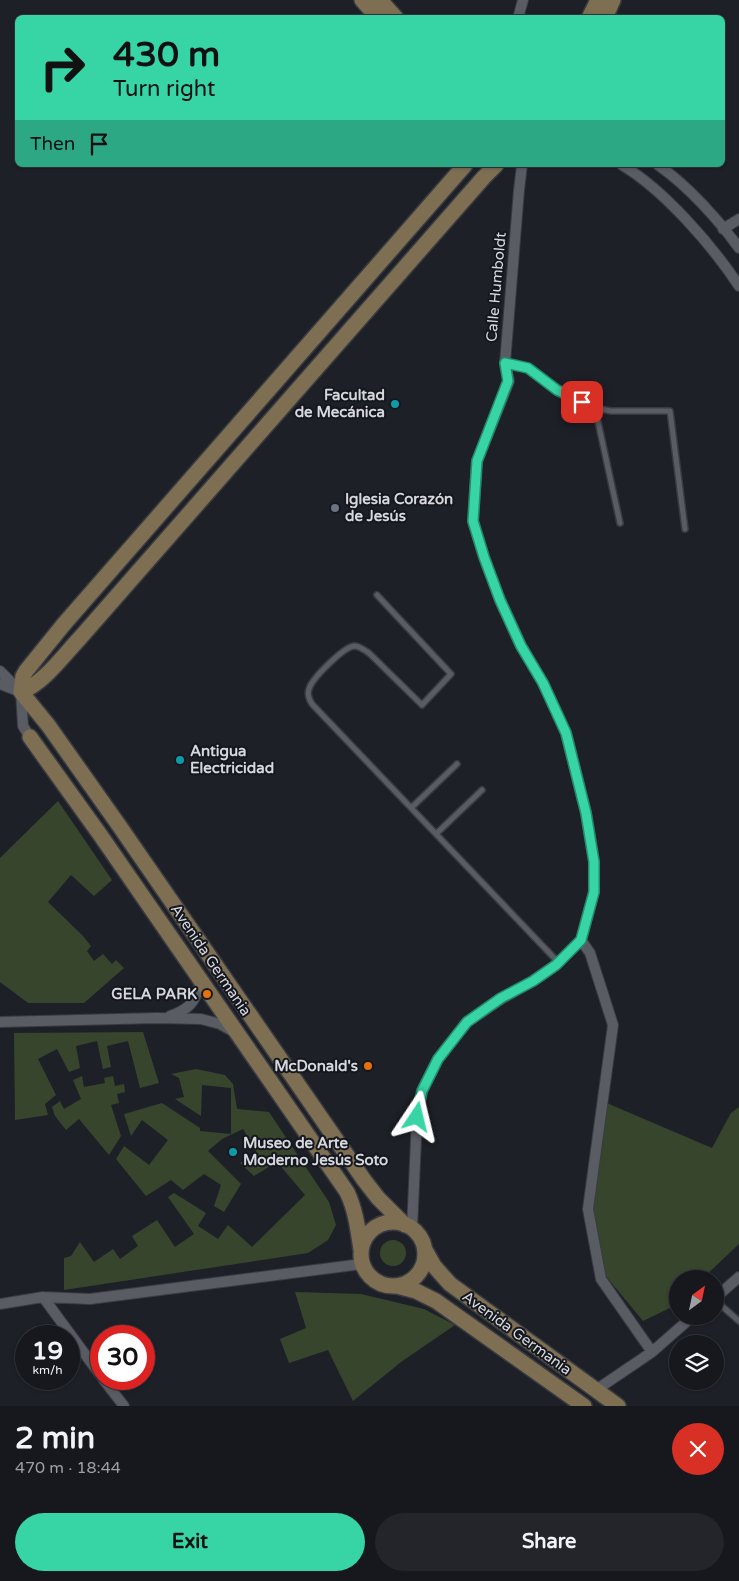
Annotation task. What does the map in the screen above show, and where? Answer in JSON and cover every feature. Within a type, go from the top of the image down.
[{"type":"street","points":[[362,0],[375,15]]},
{"type":"street","points":[[380,0],[393,15]]},
{"type":"street","points":[[519,15],[523,0]]},
{"type":"street","points":[[590,15],[598,0]]},
{"type":"street","points":[[606,15],[613,0]]},
{"type":"street","points":[[30,738],[24,726],[21,692],[23,676],[26,671],[58,631],[463,167]]},
{"type":"street","points":[[0,684],[21,692],[38,682],[80,638],[494,167]]},
{"type":"street","name":"Calle Humboldt","points":[[409,1227],[417,1117],[422,1091],[438,1059],[467,1022],[501,998],[533,981],[559,963],[581,940],[594,892],[594,862],[586,813],[566,733],[543,683],[521,646],[500,600],[473,521],[477,461],[508,381],[505,363],[522,167]]},
{"type":"street","points":[[625,167],[650,184],[696,231],[717,255],[739,286]]},
{"type":"street","points":[[661,167],[677,180],[724,228],[739,248]]},
{"type":"street","points":[[724,228],[739,219]]},
{"type":"street","points":[[0,671],[21,692]]},
{"type":"street","name":"Avenida Germania","points":[[21,692],[48,725],[118,824],[364,1180],[378,1198],[409,1227]]},
{"type":"street","name":"Avenida Germania","points":[[30,738],[101,836],[346,1192],[353,1206],[362,1257]]},
{"type":"street","points":[[581,940],[590,952],[612,1025],[588,1209],[601,1278],[652,1352]]},
{"type":"street","points":[[157,1018],[181,1012],[190,1006],[197,996],[201,982]]},
{"type":"street","points":[[0,1022],[157,1018],[201,1019],[220,1024],[236,1033]]},
{"type":"street","points":[[388,1222],[409,1227],[418,1235],[425,1250],[423,1266],[419,1274],[413,1280],[397,1286],[381,1284],[374,1280],[367,1274],[362,1257],[363,1242],[373,1229],[388,1222]]},
{"type":"street","name":"Avenida Germania","points":[[425,1250],[434,1266],[450,1284],[618,1406]]},
{"type":"street","points":[[0,1304],[43,1297],[90,1299],[362,1257]]},
{"type":"street","points":[[724,1291],[739,1277]]},
{"type":"street","name":"Avenida Germania","points":[[397,1286],[416,1291],[436,1301],[577,1404]]},
{"type":"street","points":[[43,1297],[90,1361]]},
{"type":"street","points":[[596,1390],[652,1352],[684,1325]]},
{"type":"street","points":[[112,1390],[124,1406]]},
{"type":"lane","points":[[505,363],[528,368],[557,390],[596,408],[611,411],[670,411],[685,528]]},
{"type":"lane","points":[[596,408],[620,523]]},
{"type":"lane","points":[[377,595],[451,674],[422,704],[369,653],[353,646],[345,650],[317,676],[310,686],[308,695],[312,704],[559,963]]},
{"type":"lane","points":[[411,808],[457,764]]},
{"type":"lane","points":[[436,834],[482,790]]},
{"type":"lane","points":[[724,1307],[738,1319]]},
{"type":"green space","points":[[58,801],[112,880],[94,896],[71,875],[48,902],[91,946],[87,951],[94,961],[103,954],[112,964],[116,960],[124,968],[84,1003],[28,1003],[0,982],[0,858]]},
{"type":"green space","points":[[143,1032],[159,1083],[140,1088],[128,1041],[107,1046],[111,1067],[103,1069],[97,1041],[76,1046],[80,1068],[69,1072],[57,1049],[38,1059],[56,1095],[45,1104],[48,1115],[15,1120],[14,1033]]},
{"type":"green space","points":[[196,1069],[225,1075],[233,1084],[237,1109],[269,1112],[329,1202],[336,1225],[328,1240],[308,1253],[64,1290],[64,1258],[71,1256],[80,1242],[94,1262],[113,1249],[120,1259],[138,1246],[132,1236],[157,1220],[175,1247],[194,1234],[168,1197],[174,1193],[206,1213],[198,1226],[218,1239],[228,1225],[252,1247],[305,1195],[277,1162],[254,1176],[240,1163],[257,1153],[243,1129],[222,1139],[208,1151],[241,1184],[224,1212],[214,1206],[221,1185],[204,1174],[183,1190],[171,1180],[146,1196],[116,1159],[124,1146],[149,1165],[168,1140],[142,1120],[131,1136],[124,1114],[162,1103],[200,1128],[200,1131],[231,1134],[231,1088],[202,1085],[201,1116],[175,1099],[184,1097],[179,1078],[171,1074]]},
{"type":"green space","points":[[82,1076],[84,1087],[105,1083],[104,1078],[113,1076],[115,1086],[124,1084],[125,1092],[117,1094],[119,1103],[111,1105],[121,1136],[109,1155],[79,1119],[66,1130],[55,1116],[52,1107],[60,1101],[64,1109],[81,1099],[73,1080]]},
{"type":"green space","points":[[602,1101],[712,1148],[731,1113],[739,1107],[739,1244],[712,1270],[669,1270],[669,1308],[643,1321],[600,1269],[588,1209]]},
{"type":"green space","points":[[393,1240],[402,1244],[406,1253],[402,1262],[393,1266],[384,1262],[380,1253],[384,1244]]},
{"type":"green space","points":[[295,1292],[361,1294],[424,1309],[455,1325],[401,1362],[353,1401],[328,1350],[289,1363],[280,1339],[306,1328]]},
{"type":"place","name":"Facultad de Mecánica","points":[[395,404]]},
{"type":"place","name":"Iglesia Corazón de Jesús","points":[[335,508]]},
{"type":"place","name":"Antigua Electricidad","points":[[180,760]]},
{"type":"place","name":"GELA PARK","points":[[207,994]]},
{"type":"place","name":"McDonald's","points":[[368,1066]]},
{"type":"place","name":"Museo de Arte Moderno Jesús Soto","points":[[233,1152]]},
{"type":"route","points":[[417,1117],[422,1091],[438,1059],[467,1022],[501,998],[533,981],[556,965],[581,940],[594,892],[594,862],[586,813],[566,733],[543,683],[521,646],[500,600],[473,521],[477,461],[508,381],[505,363],[528,368],[557,390],[582,402]]}]
